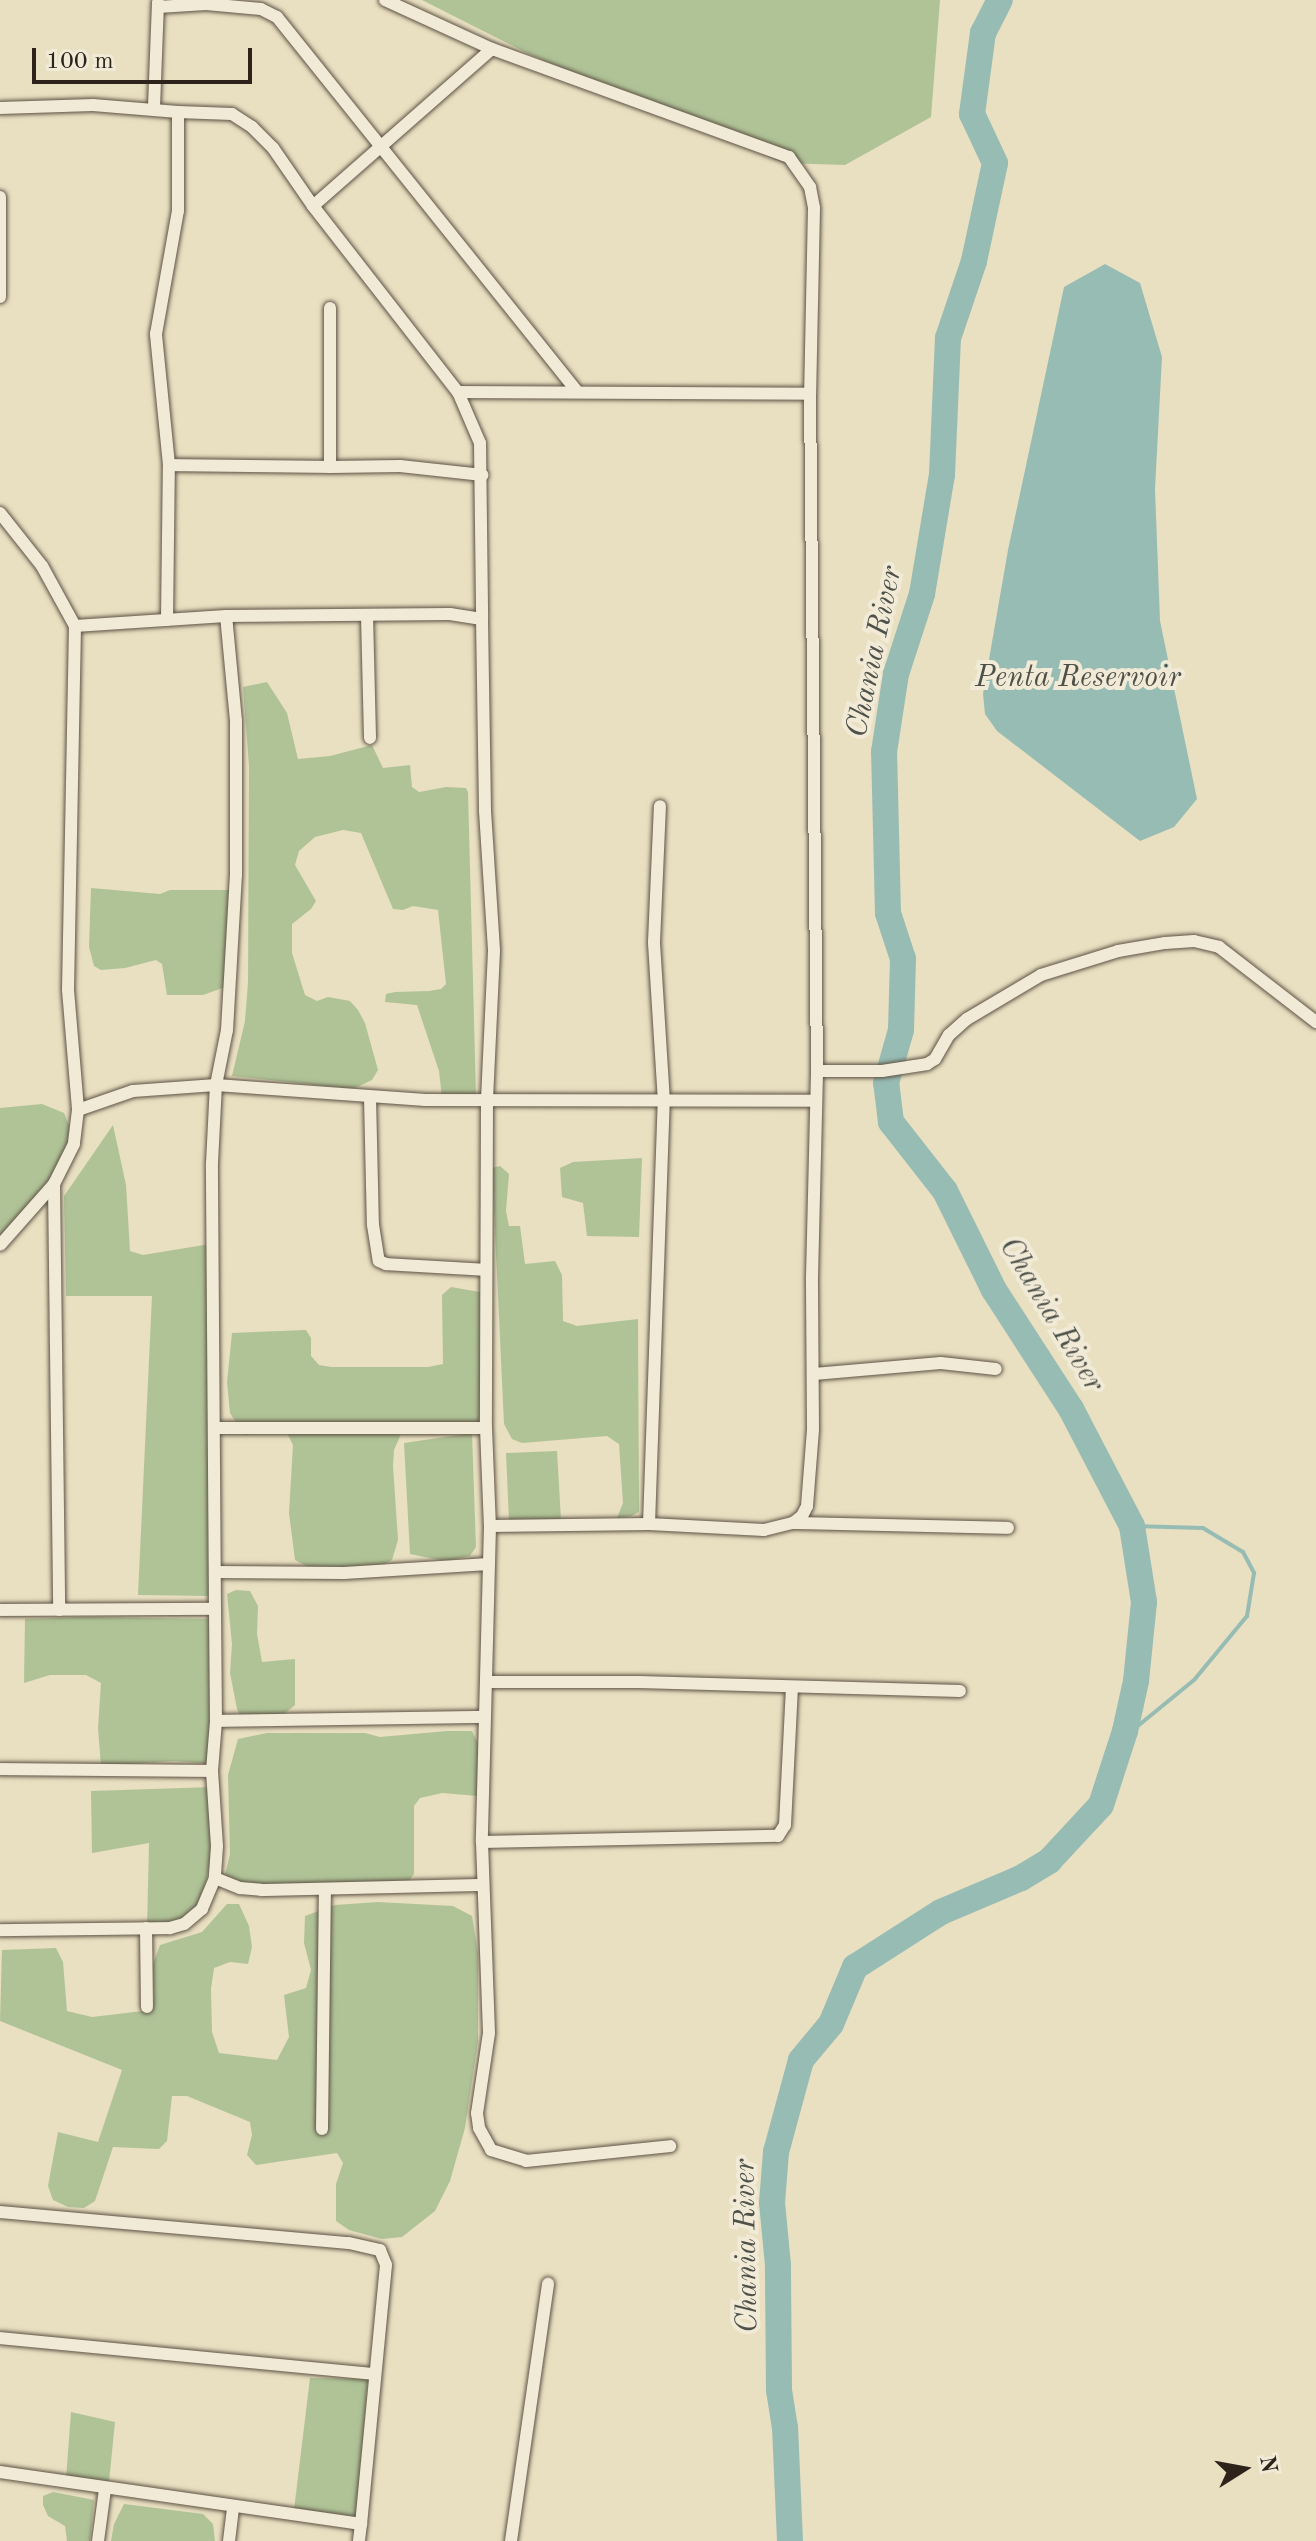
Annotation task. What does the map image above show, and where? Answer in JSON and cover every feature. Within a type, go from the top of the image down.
[{"type":"street","points":[[385,0],[492,49],[789,157],[810,187],[814,208],[810,394],[817,1071],[812,1277],[814,1374],[807,1506],[793,1523]]},
{"type":"street","points":[[154,107],[158,4],[206,4],[268,11],[277,17],[577,392]]},
{"type":"street","points":[[313,206],[492,49]]},
{"type":"street","points":[[0,108],[154,107],[178,112],[222,113],[240,118],[273,148],[313,206],[458,392],[480,443],[483,475],[486,824],[494,951],[487,1101],[486,1428],[490,1526],[482,1842],[489,2033],[477,2113],[483,2140],[502,2156],[526,2161],[670,2146]]},
{"type":"street","points":[[167,620],[169,465],[156,334],[178,211],[178,112]]},
{"type":"street","points":[[0,197],[0,297]]},
{"type":"street","points":[[330,308],[330,467]]},
{"type":"street","points":[[458,392],[810,394]]},
{"type":"street","points":[[169,465],[400,466],[483,475]]},
{"type":"street","points":[[0,513],[42,566],[75,626],[68,990],[78,1110],[74,1144],[54,1184],[0,1245]]},
{"type":"street","points":[[75,626],[226,616],[450,614],[482,619]]},
{"type":"street","points":[[367,615],[370,738]]},
{"type":"street","points":[[0,1930],[170,1928],[194,1919],[202,1909],[215,1878],[212,1771],[216,1721],[212,1163],[216,1085],[227,1030],[236,875],[236,721],[226,616]]},
{"type":"street","points":[[649,1524],[664,1102],[654,942],[660,806]]},
{"type":"street","points":[[817,1071],[882,1071],[927,1064],[935,1059],[949,1035],[967,1019],[1041,975],[1118,951],[1165,943],[1194,941],[1219,947],[1316,1022]]},
{"type":"street","points":[[78,1110],[145,1089],[216,1085],[370,1097],[487,1101],[816,1101]]},
{"type":"street","points":[[370,1097],[373,1225],[379,1261],[386,1264],[486,1270]]},
{"type":"street","points":[[54,1184],[59,1610]]},
{"type":"street","points":[[814,1374],[941,1363],[996,1369]]},
{"type":"street","points":[[215,1428],[486,1428]]},
{"type":"street","points":[[490,1526],[649,1524],[764,1530],[793,1523],[1008,1528]]},
{"type":"street","points":[[215,1572],[344,1573],[489,1564]]},
{"type":"street","points":[[0,1610],[215,1609]]},
{"type":"street","points":[[487,1682],[639,1682],[960,1691]]},
{"type":"street","points":[[482,1842],[778,1836],[785,1825],[792,1688]]},
{"type":"street","points":[[216,1721],[485,1717]]},
{"type":"street","points":[[0,1769],[212,1771]]},
{"type":"street","points":[[215,1878],[240,1888],[261,1890],[483,1885]]},
{"type":"street","points":[[322,2129],[325,1890]]},
{"type":"street","points":[[146,1928],[147,2007]]},
{"type":"street","points":[[0,2212],[374,2247],[385,2257],[359,2541]]},
{"type":"street","points":[[511,2541],[548,2284]]},
{"type":"street","points":[[0,2338],[374,2374]]},
{"type":"street","points":[[0,2472],[361,2524]]},
{"type":"street","points":[[98,2541],[105,2489]]},
{"type":"street","points":[[229,2541],[233,2507]]},
{"type":"green space","points":[[422,0],[940,0],[931,117],[845,165],[783,163],[527,53]]},
{"type":"green space","points":[[267,682],[287,713],[298,759],[330,756],[372,745],[383,768],[410,765],[412,787],[419,792],[446,787],[466,788],[476,1096],[442,1098],[439,1071],[417,1005],[385,1002],[386,994],[441,989],[446,984],[438,910],[413,906],[403,910],[393,909],[361,833],[343,830],[315,837],[299,851],[295,865],[316,901],[292,924],[292,953],[305,995],[317,1001],[328,997],[350,1001],[358,1010],[365,1023],[378,1070],[372,1080],[353,1089],[232,1076],[245,1021],[248,983],[249,766],[243,687]]},
{"type":"green space","points":[[91,888],[160,894],[170,890],[232,890],[228,986],[203,995],[167,995],[162,964],[156,960],[125,968],[101,970],[94,966],[89,947]]},
{"type":"green space","points":[[42,1104],[64,1113],[73,1135],[65,1160],[0,1243],[0,1108]]},
{"type":"green space","points":[[113,1125],[126,1185],[130,1251],[143,1255],[210,1244],[210,1596],[138,1595],[152,1296],[66,1296],[64,1196]]},
{"type":"green space","points":[[642,1158],[639,1237],[587,1236],[583,1203],[562,1197],[560,1168],[573,1162]]},
{"type":"green space","points":[[500,1166],[509,1174],[506,1211],[509,1226],[520,1226],[525,1264],[555,1261],[562,1275],[563,1321],[577,1326],[638,1319],[639,1512],[631,1516],[617,1518],[623,1503],[619,1444],[607,1436],[522,1443],[512,1439],[504,1424],[492,1168]]},
{"type":"green space","points":[[451,1287],[480,1292],[484,1418],[471,1428],[401,1434],[394,1450],[398,1540],[392,1560],[379,1567],[310,1568],[295,1560],[289,1513],[293,1445],[286,1431],[244,1435],[230,1413],[227,1382],[232,1333],[306,1330],[311,1338],[311,1356],[319,1365],[331,1367],[428,1367],[443,1364],[442,1295]]},
{"type":"green space","points":[[472,1433],[476,1547],[470,1556],[445,1561],[410,1554],[404,1443]]},
{"type":"green space","points":[[557,1451],[561,1520],[509,1521],[506,1453]]},
{"type":"green space","points":[[236,1590],[250,1591],[258,1606],[257,1634],[262,1662],[295,1659],[295,1705],[277,1720],[243,1721],[237,1709],[230,1673],[232,1644],[227,1594]]},
{"type":"green space","points":[[25,1619],[212,1619],[211,1764],[174,1761],[101,1766],[98,1728],[101,1683],[86,1675],[50,1675],[24,1683]]},
{"type":"green space","points":[[472,1731],[479,1745],[478,1796],[442,1793],[420,1798],[414,1806],[414,1874],[406,1885],[315,1889],[232,1883],[225,1875],[230,1854],[228,1775],[238,1739],[267,1733],[365,1733],[380,1737]]},
{"type":"green space","points":[[213,1787],[213,1849],[200,1909],[175,1921],[147,1928],[149,1843],[92,1853],[91,1791]]},
{"type":"green space","points":[[378,1902],[453,1906],[472,1916],[478,1953],[478,2041],[465,2128],[450,2181],[435,2211],[402,2237],[382,2239],[349,2230],[336,2221],[336,2184],[343,2163],[337,2153],[256,2165],[247,2155],[252,2135],[250,2122],[187,2096],[172,2096],[167,2141],[159,2149],[113,2147],[95,2201],[84,2208],[68,2207],[53,2200],[48,2186],[58,2132],[98,2142],[122,2070],[0,2021],[2,1950],[56,1948],[63,1962],[67,2011],[92,2017],[143,2011],[154,2004],[153,1964],[160,1945],[202,1932],[227,1904],[239,1904],[249,1926],[252,1947],[248,1964],[230,1962],[214,1968],[212,2032],[219,2053],[277,2060],[289,2037],[284,1995],[306,1988],[311,1970],[304,1943],[305,1916],[335,1905]]},
{"type":"green space","points":[[310,2378],[368,2379],[356,2518],[294,2510]]},
{"type":"green space","points":[[71,2412],[115,2422],[109,2482],[66,2479]]},
{"type":"green space","points":[[53,2492],[94,2500],[90,2541],[67,2541],[65,2526],[48,2516],[43,2496]]},
{"type":"green space","points":[[124,2504],[203,2514],[213,2524],[215,2541],[111,2541],[114,2524]]},
{"type":"water","name":"Penta Reservoir","points":[[1105,264],[1140,283],[1162,357],[1155,489],[1160,621],[1197,799],[1174,827],[1140,841],[997,731],[985,714],[983,694],[1008,550],[1064,287]]},
{"type":"waterway","name":"Chania River","points":[[790,2541],[785,2428],[779,2390],[778,2265],[772,2203],[776,2152],[801,2060],[831,2024],[855,1967],[941,1912],[1021,1878],[1049,1861],[1101,1805],[1125,1731],[1136,1681],[1144,1602],[1132,1526],[1071,1409],[994,1290],[945,1191],[891,1122],[886,1083],[901,1030],[903,959],[888,913],[884,752],[896,674],[922,594],[942,475],[948,338],[974,261],[995,163],[972,114],[983,33],[1000,0]]},
{"type":"waterway","points":[[1132,1526],[1203,1528],[1243,1552],[1254,1573],[1247,1616],[1194,1680],[1133,1730]]}]
